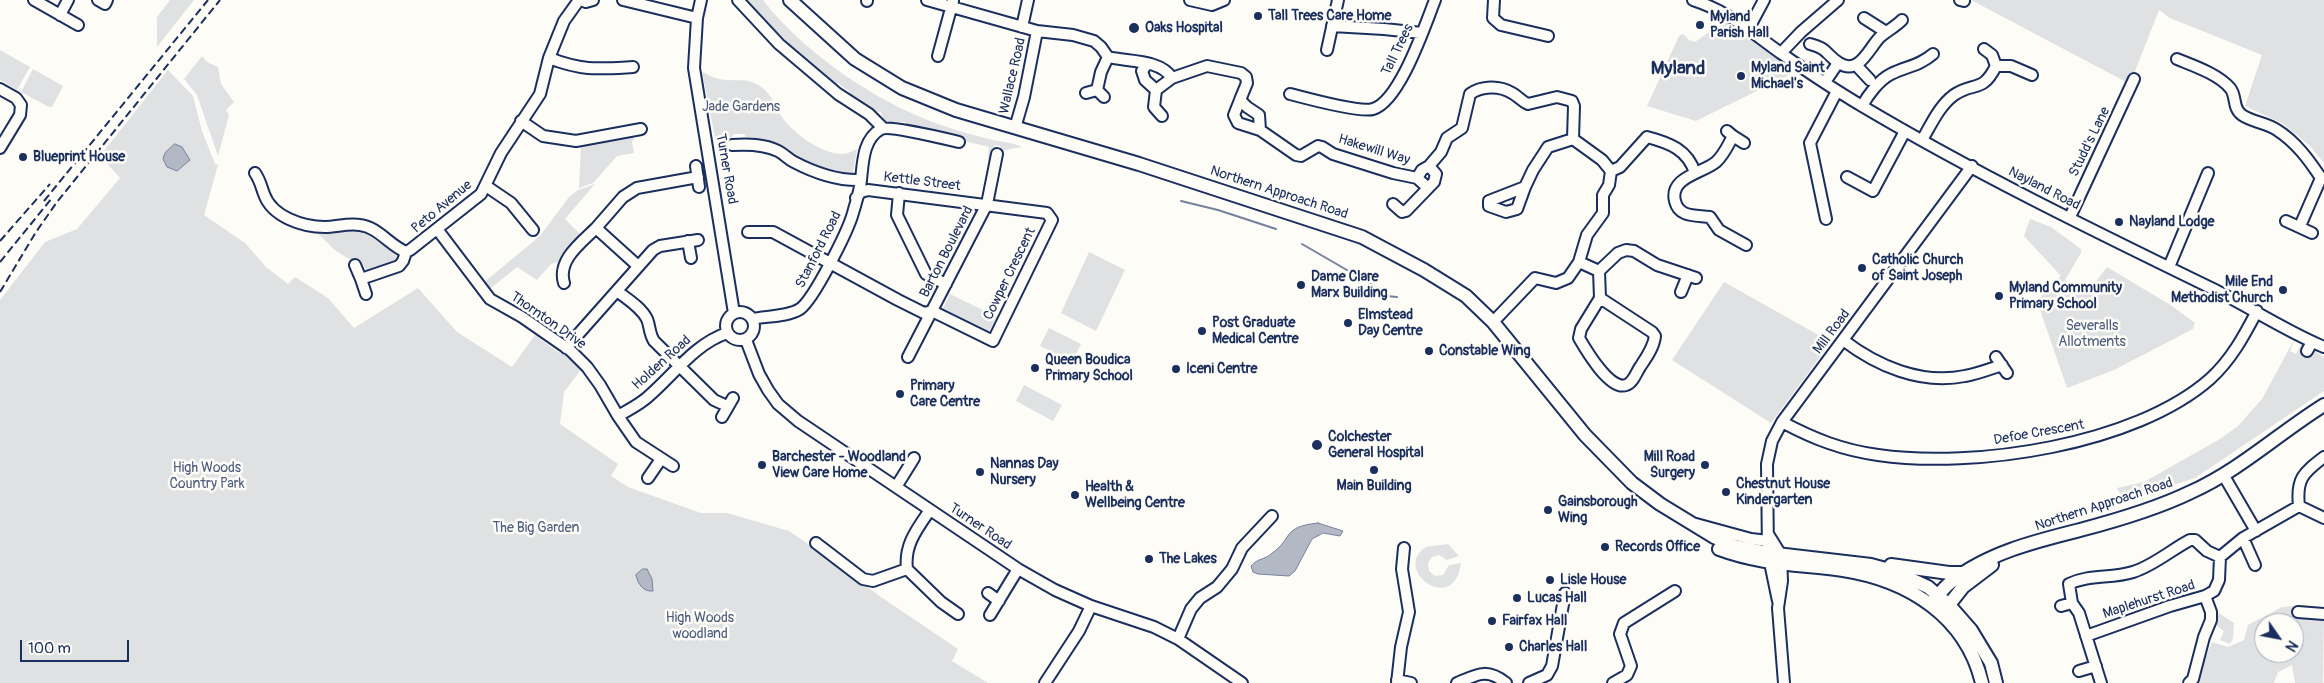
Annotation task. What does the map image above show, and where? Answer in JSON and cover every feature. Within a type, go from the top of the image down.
[{"type":"main road","name":"Northern Approach Road","points":[[790,0],[854,59],[902,88],[956,110],[1148,167],[1362,237],[1424,270],[1466,296],[1493,322],[1585,435],[1615,468],[1632,483],[1714,537],[1748,550],[1871,565],[1892,565],[1957,574],[1964,573]]},
{"type":"main road","name":"Northern Approach Road","points":[[1935,600],[1949,583],[1964,573],[2016,549],[2156,507],[2224,476],[2324,405]]},
{"type":"main road","name":"Northern Approach Road","points":[[1945,609],[1967,584],[2016,549]]},
{"type":"main road","name":"Northern Approach Road","points":[[1772,552],[1869,576],[1935,600]]},
{"type":"main road","name":"Northern Approach Road","points":[[1871,565],[1893,571],[1916,581],[1935,600]]},
{"type":"main road","points":[[1935,600],[1971,630],[1991,663],[1996,683]]},
{"type":"main road","points":[[1945,609],[1972,652],[1982,683]]},
{"type":"street","points":[[34,0],[78,25]]},
{"type":"street","points":[[60,15],[68,0]]},
{"type":"street","points":[[98,0],[105,4],[107,0]]},
{"type":"street","points":[[580,0],[589,2],[593,0]]},
{"type":"street","name":"Peto Avenue","points":[[255,173],[263,186],[264,194],[279,214],[293,221],[325,227],[360,225],[371,228],[388,242],[406,252],[410,250],[482,194],[501,153],[540,94],[549,58],[564,21],[580,0]]},
{"type":"street","points":[[623,0],[697,18]]},
{"type":"street","name":"Turner Road","points":[[701,0],[697,18],[694,68],[734,313],[727,321],[727,332]]},
{"type":"street","points":[[738,0],[779,44],[838,94],[870,114],[883,128],[899,128],[920,135],[959,142]]},
{"type":"street","points":[[927,0],[953,3],[1037,31],[1073,35],[1094,41],[1108,57],[1155,64],[1169,73],[1172,78]]},
{"type":"street","points":[[1022,26],[1028,0]]},
{"type":"street","points":[[1190,0],[1212,5],[1224,0]]},
{"type":"street","points":[[1327,50],[1338,0]]},
{"type":"street","name":"Tall Trees","points":[[1290,94],[1358,109],[1372,110],[1383,104],[1393,92],[1407,68],[1435,0]]},
{"type":"street","points":[[1494,0],[1492,18],[1501,25],[1548,36]]},
{"type":"street","name":"Nayland Road","points":[[1693,0],[1723,11],[1837,91],[1905,131],[2257,311],[2324,351]]},
{"type":"street","points":[[1748,28],[1764,0]]},
{"type":"street","points":[[1781,53],[1801,32],[1838,0]]},
{"type":"street","points":[[938,56],[953,3]]},
{"type":"street","points":[[1864,18],[1886,32]]},
{"type":"street","points":[[1810,44],[1827,51],[1842,65],[1856,65],[1862,62],[1886,32],[1902,20]]},
{"type":"street","points":[[1332,26],[1384,28],[1422,33]]},
{"type":"street","name":"Wallace Road","points":[[1015,128],[1024,97],[1037,31]]},
{"type":"street","points":[[1984,49],[1992,55],[1996,66]]},
{"type":"street","points":[[1862,106],[1876,87],[1889,75],[1922,64],[1934,54]]},
{"type":"street","points":[[1086,92],[1101,93],[1100,72],[1108,57]]},
{"type":"street","points":[[549,58],[573,68],[633,67]]},
{"type":"street","points":[[2175,58],[2204,71],[2226,84],[2232,90],[2236,110],[2243,116],[2277,130],[2302,151],[2323,178],[2300,226]]},
{"type":"street","points":[[1825,82],[1838,63]]},
{"type":"street","points":[[1147,64],[1142,71],[1143,76],[1156,90],[1154,107],[1162,116]]},
{"type":"street","points":[[1856,65],[1870,80]]},
{"type":"street","name":"Hakewill Way","points":[[1156,90],[1172,78],[1207,66],[1241,73],[1246,77],[1247,83],[1234,115],[1235,120],[1242,125],[1260,130],[1296,155],[1302,156],[1318,146],[1333,154],[1393,173],[1418,178],[1427,187],[1434,182],[1436,174],[1429,166]]},
{"type":"street","points":[[1996,66],[2011,66],[2032,75]]},
{"type":"street","points":[[1922,140],[1942,106],[1961,91],[1984,84],[1996,66]]},
{"type":"street","name":"Studd's Lane","points":[[2070,217],[2134,78]]},
{"type":"street","points":[[1418,178],[1422,170],[1429,166],[1441,152],[1447,138],[1462,128],[1470,94],[1477,89],[1488,88],[1510,91],[1528,104],[1557,97],[1566,98],[1574,106],[1573,139]]},
{"type":"street","points":[[0,89],[16,98],[21,105],[20,115],[0,148]]},
{"type":"street","points":[[1826,219],[1810,144],[1837,91]]},
{"type":"street","points":[[1240,100],[1259,115],[1260,130]]},
{"type":"street","points":[[521,121],[543,136],[559,139],[576,140],[617,126],[641,129]]},
{"type":"street","name":"Stanford Road","points":[[752,319],[799,309],[811,298],[852,216],[861,180],[861,161],[864,152],[875,134],[883,128]]},
{"type":"street","points":[[1847,177],[1877,193],[1905,131]]},
{"type":"street","points":[[1744,143],[1730,134],[1722,156],[1703,171],[1695,173],[1678,184],[1674,199],[1677,207],[1683,213],[1691,216],[1710,217],[1719,230],[1746,245]]},
{"type":"street","points":[[1611,170],[1620,167],[1647,137],[1685,153],[1691,160],[1695,173]]},
{"type":"street","points":[[1493,322],[1535,278],[1561,282],[1568,278],[1579,262],[1585,238],[1603,213],[1603,195],[1609,185],[1611,170],[1602,160],[1573,139]]},
{"type":"street","points":[[1525,187],[1533,170],[1548,147],[1573,139]]},
{"type":"street","points":[[732,145],[751,144],[766,147],[778,151],[792,161],[824,175],[846,181],[861,180]]},
{"type":"street","name":"Barton Boulevard","points":[[908,357],[987,204],[997,154]]},
{"type":"street","points":[[559,276],[567,260],[628,191],[637,188],[698,182],[696,166]]},
{"type":"street","name":"Mill Road","points":[[1784,683],[1778,601],[1782,581],[1772,552],[1767,464],[1772,441],[1782,422],[1972,166]]},
{"type":"street","points":[[2168,267],[2208,173]]},
{"type":"street","points":[[254,192],[263,186]]},
{"type":"street","points":[[486,186],[511,204],[522,222],[534,230]]},
{"type":"street","points":[[1393,204],[1402,212],[1406,211],[1427,187]]},
{"type":"street","name":"Kettle Street","points":[[856,198],[861,192],[868,190],[987,204]]},
{"type":"street","points":[[899,193],[897,214],[926,274],[946,284]]},
{"type":"street","name":"Cowper Crescent","points":[[932,311],[993,341],[1052,220],[1047,213],[987,204]]},
{"type":"street","points":[[2286,221],[2300,226],[2312,234]]},
{"type":"street","points":[[596,228],[638,266]]},
{"type":"street","name":"Thornton Drive","points":[[436,229],[490,299],[522,317],[566,348],[587,367],[636,442],[673,466]]},
{"type":"street","points":[[748,232],[773,232],[829,264],[924,313],[932,311]]},
{"type":"street","points":[[566,348],[653,250],[660,246],[693,241],[691,258]]},
{"type":"street","points":[[1599,270],[1618,253],[1626,250],[1634,251],[1657,265],[1692,277],[1681,292]]},
{"type":"street","points":[[361,279],[399,266],[406,252]]},
{"type":"street","points":[[1579,262],[1599,270]]},
{"type":"street","points":[[355,265],[366,294]]},
{"type":"street","points":[[1599,270],[1600,298],[1581,329],[1579,338],[1612,383],[1620,386],[1627,385],[1632,381],[1644,361],[1655,336],[1652,332],[1600,298]]},
{"type":"street","points":[[617,291],[640,310],[647,319],[650,335],[680,367],[714,400],[730,402],[722,417]]},
{"type":"street","name":"Defoe Crescent","points":[[1782,422],[1817,440],[1879,456],[1970,458],[2028,452],[2068,444],[2094,437],[2154,414],[2196,390],[2221,369],[2257,311]]},
{"type":"street","points":[[727,332],[733,339],[746,340],[754,328],[752,319],[746,314],[734,313]]},
{"type":"street","name":"Holden Road","points":[[618,416],[648,397],[696,349],[712,338],[727,332]]},
{"type":"street","name":"Turner Road","points":[[746,340],[759,374],[768,390],[784,409],[835,448],[1018,569],[1055,590],[1092,606],[1149,625],[1178,639],[1237,682]]},
{"type":"street","points":[[1843,340],[1854,349],[1896,371],[1935,378],[1965,376],[2002,365]]},
{"type":"street","points":[[2299,506],[2298,485],[2304,475],[2324,457]]},
{"type":"street","points":[[896,487],[914,458]]},
{"type":"street","points":[[648,478],[661,459]]},
{"type":"street","points":[[2224,476],[2256,531]]},
{"type":"street","points":[[2299,506],[2324,518]]},
{"type":"street","points":[[2101,683],[2079,613],[2072,603],[2069,584],[2081,578],[2132,573],[2147,567],[2190,540],[2195,540],[2206,551],[2220,557],[2243,538],[2299,506]]},
{"type":"street","points":[[930,510],[908,546],[907,569],[941,602],[958,614]]},
{"type":"street","points":[[1178,639],[1191,610],[1200,598],[1217,587],[1232,569],[1242,548],[1272,516]]},
{"type":"street","points":[[2243,538],[2255,565]]},
{"type":"street","points":[[816,544],[863,579],[873,581],[907,569]]},
{"type":"street","points":[[1404,548],[1401,558],[1409,612],[1401,647],[1397,681],[1411,683]]},
{"type":"street","name":"Maplehurst Road","points":[[2086,636],[2170,606],[2205,596],[2214,591],[2219,580],[2220,557]]},
{"type":"street","points":[[990,615],[1018,569]]},
{"type":"street","points":[[1613,683],[1626,675],[1631,666],[1620,634],[1624,623],[1674,591]]},
{"type":"street","points":[[988,593],[999,601]]},
{"type":"street","points":[[1530,683],[1547,675],[1552,666],[1565,593]]},
{"type":"street","points":[[2189,683],[2193,679],[2204,637],[2211,620],[2211,612],[2205,596]]},
{"type":"street","points":[[2061,606],[2072,603]]},
{"type":"street","points":[[1045,683],[1079,631],[1092,606]]},
{"type":"street","points":[[2298,612],[2324,614]]},
{"type":"street","points":[[2079,671],[2096,666]]},
{"type":"street","points":[[1457,683],[1476,675],[1488,673],[1506,683]]},
{"type":"green space","points":[[170,0],[194,0],[157,47],[157,17]]},
{"type":"green space","points":[[748,0],[763,0],[799,39],[820,57],[843,74],[890,103],[914,115],[944,126],[1022,147],[999,151],[1000,146],[995,145],[992,160],[988,161],[989,147],[906,127],[906,122],[899,122],[898,127],[897,122],[886,124],[880,111],[875,114],[870,111],[872,108],[848,96],[850,92],[838,83],[834,86],[818,68],[815,70],[812,67],[814,65],[804,57],[799,58],[802,55],[792,47],[789,49],[790,45],[777,32],[773,32],[760,16],[750,11],[754,8],[749,2],[744,4]]},
{"type":"green space","points":[[1971,0],[2324,0],[2324,163],[2310,146],[2282,123],[2245,106],[2262,55],[2170,18],[2159,10],[2130,84]]},
{"type":"green space","points":[[1726,20],[1797,71],[1696,121],[1647,106],[1679,36],[1683,34],[1689,40],[1695,42]]},
{"type":"green space","points":[[0,50],[30,67],[17,90],[0,80]]},
{"type":"green space","points":[[202,56],[207,62],[218,67],[221,84],[234,102],[226,110],[229,115],[218,156],[197,95],[184,79]]},
{"type":"green space","points":[[33,69],[63,86],[52,107],[21,92]]},
{"type":"green space","name":"High Woods Country Park","points":[[168,70],[193,96],[202,131],[215,164],[218,165],[204,215],[245,243],[266,267],[288,284],[295,277],[328,298],[354,328],[418,288],[457,332],[512,367],[535,335],[553,349],[576,362],[580,371],[564,392],[560,424],[618,464],[611,476],[628,487],[701,513],[727,513],[789,531],[878,595],[958,649],[952,661],[988,683],[0,683],[0,300],[45,242],[77,229],[120,178],[100,156]]},
{"type":"green space","name":"Jade Gardens","points":[[702,72],[725,80],[745,81],[760,86],[774,102],[789,126],[810,143],[835,153],[843,154],[857,149],[853,173],[850,176],[823,172],[764,142],[748,139],[744,134],[734,134],[730,139],[716,142]]},
{"type":"green space","points":[[636,135],[632,142],[634,153],[617,156],[593,183],[579,188],[581,145]]},
{"type":"green space","points":[[595,184],[565,219],[581,235],[559,262],[551,264],[537,280],[517,267],[490,289],[483,283],[540,236],[569,197],[578,190]]},
{"type":"green space","name":"Severalls Allotments","points":[[2030,219],[2051,227],[2081,249],[2081,253],[2065,280],[2087,293],[2107,267],[2172,306],[2195,323],[2193,329],[2114,370],[2067,388],[2037,301],[2061,276],[2024,236]]},
{"type":"green space","points":[[368,229],[398,254],[398,261],[368,272],[361,262],[356,263],[336,251],[314,230]]},
{"type":"green space","points":[[1089,252],[1125,270],[1096,331],[1061,313]]},
{"type":"green space","points":[[1724,282],[1831,342],[1771,423],[1672,360]]},
{"type":"green space","points":[[950,294],[997,317],[988,333],[942,310]]},
{"type":"green space","points":[[1049,328],[1081,344],[1072,362],[1040,346]]},
{"type":"green space","points":[[2295,338],[2290,351],[2296,354],[2302,343],[2324,357],[2324,391],[2195,478],[2124,501],[2117,488],[2144,482],[2220,439],[2238,426],[2262,399]]},
{"type":"green space","points":[[1024,385],[1062,405],[1053,421],[1016,401]]},
{"type":"green space","points":[[1448,544],[1459,556],[1447,560],[1439,555],[1432,557],[1428,563],[1429,571],[1435,576],[1443,575],[1449,565],[1461,563],[1456,579],[1448,586],[1438,587],[1428,584],[1420,576],[1416,566],[1417,556],[1426,547]]},
{"type":"green space","points":[[2305,605],[2324,615],[2323,683],[2295,683],[2292,665],[2278,672],[2274,683],[2195,683],[2212,642],[2228,647],[2244,640],[2248,625],[2254,622],[2254,663],[2304,663],[2304,613],[2271,613],[2282,607]]},
{"type":"green space","points":[[2219,613],[2234,623],[2233,638],[2230,644],[2220,640],[2224,631],[2216,625]]},
{"type":"shaded area","points":[[175,144],[182,147],[190,160],[177,171],[167,167],[163,159],[165,153]]},
{"type":"shaded area","points":[[1318,523],[1343,531],[1340,536],[1323,533],[1312,539],[1295,571],[1289,576],[1253,572],[1251,566],[1278,548],[1293,530],[1298,527]]},
{"type":"shaded area","points":[[643,569],[647,569],[652,579],[653,591],[644,589],[638,582],[636,575]]},
{"type":"waterway","points":[[1181,201],[1218,210],[1276,229]]},
{"type":"waterway","points":[[1302,244],[1371,284],[1386,296],[1397,297]]},
{"type":"railway","points":[[44,201],[208,0]]},
{"type":"railway","points":[[0,292],[36,232],[57,202],[220,0]]},
{"type":"railway","points":[[0,241],[50,184]]},
{"type":"railway","points":[[0,262],[52,198]]},
{"type":"place","name":"Tall Trees Care Home","points":[[1258,16]]},
{"type":"place","name":"Myland Parish Hall","points":[[1700,25]]},
{"type":"place","name":"Oaks Hospital","points":[[1134,28]]},
{"type":"place","name":"Myland Saint Michael's","points":[[1741,76]]},
{"type":"place","name":"Blueprint House","points":[[23,157]]},
{"type":"place","name":"Nayland Lodge","points":[[2119,222]]},
{"type":"place","name":"Catholic Church of Saint Joseph","points":[[1862,268]]},
{"type":"place","name":"Dame Clare Marx Building","points":[[1301,285]]},
{"type":"place","name":"Mile End Methodist Church","points":[[2283,290]]},
{"type":"place","name":"Myland Community Primary School","points":[[1999,296]]},
{"type":"place","name":"Elmstead Day Centre","points":[[1348,323]]},
{"type":"place","name":"Post Graduate Medical Centre","points":[[1202,331]]},
{"type":"place","name":"Constable Wing","points":[[1429,351]]},
{"type":"place","name":"Queen Boudica Primary School","points":[[1035,368]]},
{"type":"place","name":"Iceni Centre","points":[[1176,369]]},
{"type":"place","name":"Primary Care Centre","points":[[900,394]]},
{"type":"place","name":"Colchester General Hospital","points":[[1317,445]]},
{"type":"place","name":"Barchester - Woodland View Care Home","points":[[762,465]]},
{"type":"place","name":"Mill Road Surgery","points":[[1705,465]]},
{"type":"place","name":"Main Building","points":[[1374,470]]},
{"type":"place","name":"Nannas Day Nursery","points":[[980,472]]},
{"type":"place","name":"Chestnut House Kindergarten","points":[[1726,492]]},
{"type":"place","name":"Health & Wellbeing Centre","points":[[1075,495]]},
{"type":"place","name":"Gainsborough Wing","points":[[1548,510]]},
{"type":"place","name":"Records Office","points":[[1605,547]]},
{"type":"place","name":"The Lakes","points":[[1149,559]]},
{"type":"place","name":"Lisle House","points":[[1550,580]]},
{"type":"place","name":"Lucas Hall","points":[[1517,598]]},
{"type":"place","name":"Fairfax Hall","points":[[1492,621]]},
{"type":"place","name":"Charles Hall","points":[[1509,647]]},
{"type":"district","name":"Myland","points":[[1678,69]]},
{"type":"park label","name":"The Big Garden","points":[[536,528]]},
{"type":"park label","name":"High Woods woodland","points":[[700,626]]}]
